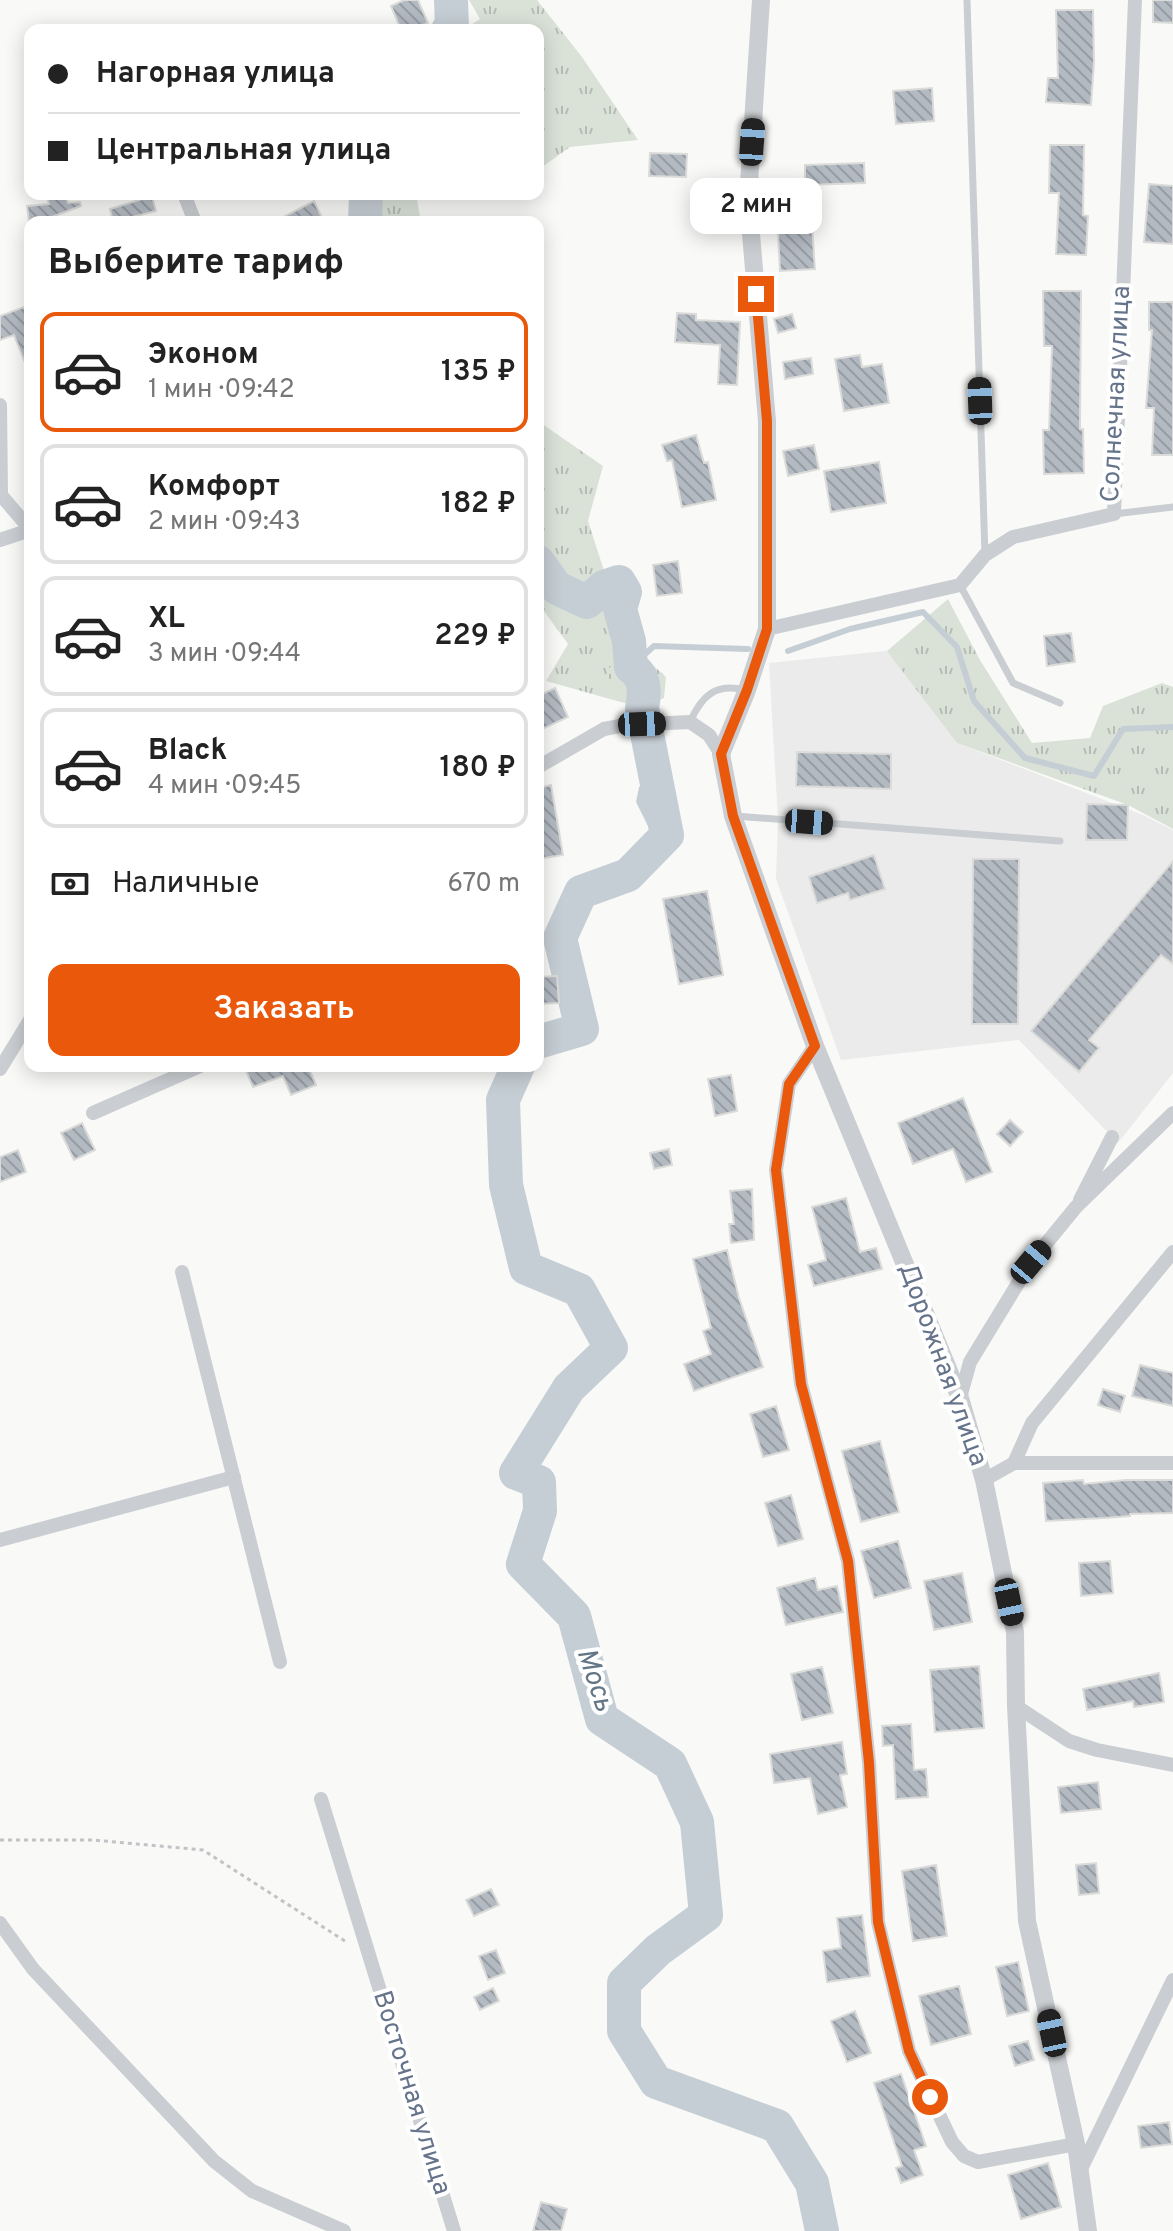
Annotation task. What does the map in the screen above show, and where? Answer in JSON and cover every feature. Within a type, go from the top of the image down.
[{"type":"street","points":[[721,754],[767,629],[767,421],[748,199],[761,0]]},
{"type":"street","name":"Солнечная улица","points":[[960,585],[985,555],[1013,537],[1114,514],[1135,0]]},
{"type":"street","points":[[0,405],[1,495],[24,522]]},
{"type":"street","points":[[0,540],[24,531]]},
{"type":"street","points":[[767,629],[960,585]]},
{"type":"street","points":[[544,764],[604,729],[625,725],[690,722],[709,735],[721,754]]},
{"type":"street","name":"Дорожная улица","points":[[721,754],[733,816],[815,1046],[960,1398],[984,1480],[1015,1632],[1027,1921],[1076,2144],[1088,2231]]},
{"type":"street","points":[[0,1069],[24,1030]]},
{"type":"street","points":[[815,1046],[789,1084],[776,1170],[801,1384],[848,1561],[869,1763],[878,1922],[909,2051],[952,2142],[964,2156],[978,2162],[1076,2144]]},
{"type":"street","points":[[93,1113],[186,1072]]},
{"type":"street","points":[[960,1398],[970,1362],[1031,1262],[1076,1207],[1173,1113]]},
{"type":"street","points":[[1076,1207],[1112,1137]]},
{"type":"street","points":[[1014,1463],[1032,1423],[1173,1252]]},
{"type":"street","points":[[182,1272],[280,1662]]},
{"type":"street","points":[[984,1480],[1014,1463],[1173,1463]]},
{"type":"street","points":[[0,1540],[234,1477]]},
{"type":"street","points":[[1016,1706],[1069,1741],[1097,1750],[1173,1765]]},
{"type":"street","name":"Восточная улица","points":[[321,1799],[454,2231]]},
{"type":"street","points":[[0,1923],[33,1969],[214,2161],[252,2191],[344,2231]]},
{"type":"street","points":[[1080,2171],[1173,1980]]},
{"type":"lane","points":[[967,1],[985,555]]},
{"type":"lane","points":[[1114,514],[1173,507]]},
{"type":"lane","points":[[960,585],[1013,683],[1060,703]]},
{"type":"lane","points":[[690,722],[709,694],[727,686],[747,690]]},
{"type":"lane","points":[[733,816],[1060,841]]},
{"type":"path","points":[[0,1840],[93,1840],[203,1850],[368,1956]]},
{"type":"shaded area","points":[[914,648],[957,743],[1143,815],[1173,830],[1173,1073],[1118,1143],[1019,1040],[841,1060],[776,879],[778,819],[769,663]]},
{"type":"shaded area","points":[[646,783],[650,788],[666,790],[675,813],[672,831],[664,827],[658,836],[653,836],[636,802],[639,787]]},
{"type":"green space","points":[[469,0],[537,0],[582,57],[638,140],[570,147],[544,166],[544,24],[472,24],[480,19]]},
{"type":"green space","points":[[357,200],[417,200],[420,216],[360,216]]},
{"type":"green space","points":[[544,425],[603,466],[588,521],[627,642],[666,677],[664,698],[642,708],[546,681],[568,644],[544,611]]},
{"type":"green space","points":[[948,599],[980,660],[1032,743],[1090,738],[1103,706],[1162,683],[1173,687],[1173,829],[1128,805],[957,743],[887,651]]},
{"type":"green space","points":[[618,661],[634,663],[648,672],[647,684],[631,691],[625,690],[622,681],[610,679],[607,675],[609,668]]},
{"type":"building","points":[[404,0],[418,0],[428,23],[398,24],[391,6]]},
{"type":"building","points":[[1153,0],[1173,0],[1173,23],[1153,22]]},
{"type":"building","points":[[1056,10],[1093,10],[1091,105],[1046,102],[1048,78],[1058,78]]},
{"type":"building","points":[[932,88],[934,121],[896,124],[893,91]]},
{"type":"building","points":[[1050,145],[1084,145],[1083,215],[1088,216],[1086,255],[1056,254],[1059,193],[1049,193]]},
{"type":"building","points":[[650,153],[687,154],[686,177],[649,176]]},
{"type":"building","points":[[864,163],[865,183],[805,185],[805,165]]},
{"type":"building","points":[[1149,184],[1173,186],[1173,244],[1144,242]]},
{"type":"building","points":[[48,200],[67,200],[68,203],[80,202],[81,206],[54,216],[28,216],[27,206],[49,204]]},
{"type":"building","points":[[139,200],[153,200],[156,211],[136,216],[112,216],[110,209]]},
{"type":"building","points":[[314,201],[321,216],[285,216]]},
{"type":"building","points":[[811,212],[815,269],[780,271],[777,214]]},
{"type":"building","points":[[1043,291],[1081,291],[1080,429],[1083,429],[1084,473],[1044,474],[1043,430],[1049,430],[1052,346],[1044,346]]},
{"type":"building","points":[[1149,302],[1173,302],[1173,455],[1152,455],[1154,408],[1146,408],[1152,330],[1149,330]]},
{"type":"building","points":[[24,307],[24,360],[14,335],[0,340],[0,316]]},
{"type":"building","points":[[677,313],[696,314],[696,320],[740,322],[737,385],[718,384],[720,345],[675,342]]},
{"type":"building","points":[[792,314],[796,328],[778,333],[774,319]]},
{"type":"building","points":[[860,355],[862,367],[882,364],[889,403],[844,411],[835,359]]},
{"type":"building","points":[[811,358],[813,374],[785,379],[783,362]]},
{"type":"building","points":[[696,435],[704,463],[708,462],[716,500],[682,507],[672,460],[667,461],[662,445]]},
{"type":"building","points":[[814,445],[819,469],[788,476],[783,451]]},
{"type":"building","points":[[879,462],[886,503],[831,512],[824,471]]},
{"type":"building","points":[[678,561],[682,593],[657,596],[653,565]]},
{"type":"building","points":[[1071,633],[1075,662],[1047,666],[1044,636]]},
{"type":"building","points":[[555,688],[568,717],[544,728],[544,693]]},
{"type":"building","points":[[797,752],[891,754],[891,789],[796,786]]},
{"type":"building","points":[[551,785],[563,855],[544,858],[544,787]]},
{"type":"building","points":[[1087,804],[1128,805],[1127,840],[1086,840]]},
{"type":"building","points":[[874,855],[885,889],[850,900],[848,893],[817,903],[809,877]]},
{"type":"building","points":[[973,859],[1019,859],[1018,1024],[972,1024]]},
{"type":"building","points":[[1173,861],[1173,964],[1161,955],[1089,1040],[1099,1048],[1079,1072],[1031,1031]]},
{"type":"building","points":[[707,891],[723,975],[679,984],[663,899]]},
{"type":"building","points":[[557,976],[559,1003],[544,1004],[544,977]]},
{"type":"building","points":[[247,1072],[311,1072],[316,1085],[291,1095],[283,1076],[253,1087]]},
{"type":"building","points":[[731,1075],[737,1111],[715,1116],[708,1079]]},
{"type":"building","points":[[963,1098],[992,1172],[966,1182],[953,1149],[913,1164],[898,1123]]},
{"type":"building","points":[[1010,1120],[1023,1132],[1010,1146],[997,1134]]},
{"type":"building","points":[[82,1123],[95,1150],[74,1160],[61,1133]]},
{"type":"building","points":[[669,1149],[672,1165],[654,1169],[650,1153]]},
{"type":"building","points":[[18,1150],[26,1172],[0,1182],[0,1157]]},
{"type":"building","points":[[752,1189],[754,1240],[731,1243],[729,1224],[734,1224],[730,1191]]},
{"type":"building","points":[[846,1198],[860,1252],[876,1248],[882,1269],[814,1286],[808,1265],[826,1260],[812,1207]]},
{"type":"building","points":[[727,1250],[739,1298],[763,1367],[694,1391],[684,1364],[711,1354],[703,1331],[711,1328],[693,1259]]},
{"type":"building","points":[[1140,1365],[1173,1373],[1173,1406],[1132,1396]]},
{"type":"building","points":[[1103,1389],[1125,1396],[1120,1412],[1098,1405]]},
{"type":"building","points":[[776,1406],[789,1450],[763,1457],[750,1414]]},
{"type":"building","points":[[880,1441],[899,1512],[861,1522],[842,1451]]},
{"type":"building","points":[[1083,1480],[1084,1484],[1173,1480],[1173,1513],[1046,1521],[1043,1483]]},
{"type":"building","points":[[791,1495],[803,1539],[778,1546],[765,1503]]},
{"type":"building","points":[[898,1541],[911,1588],[874,1598],[861,1551]]},
{"type":"building","points":[[1110,1561],[1113,1593],[1081,1596],[1079,1563]]},
{"type":"building","points":[[962,1573],[972,1622],[934,1630],[924,1581]]},
{"type":"building","points":[[815,1578],[818,1590],[837,1586],[843,1612],[786,1625],[777,1588]]},
{"type":"building","points":[[979,1666],[984,1728],[935,1732],[930,1670]]},
{"type":"building","points":[[822,1667],[833,1713],[802,1720],[791,1674]]},
{"type":"building","points":[[1159,1673],[1164,1702],[1134,1707],[1133,1701],[1087,1710],[1083,1689]]},
{"type":"building","points":[[911,1724],[914,1770],[926,1769],[928,1797],[896,1799],[893,1745],[883,1746],[882,1726]]},
{"type":"building","points":[[842,1742],[847,1774],[840,1775],[847,1807],[818,1814],[810,1778],[774,1783],[770,1754]]},
{"type":"building","points":[[1098,1782],[1101,1809],[1061,1813],[1058,1787]]},
{"type":"building","points":[[1096,1863],[1099,1893],[1079,1895],[1076,1865]]},
{"type":"building","points":[[936,1865],[947,1936],[913,1941],[902,1871]]},
{"type":"building","points":[[491,1889],[499,1905],[474,1916],[466,1900]]},
{"type":"building","points":[[862,1915],[870,1976],[827,1982],[823,1951],[841,1948],[837,1918]]},
{"type":"building","points":[[496,1950],[505,1973],[488,1980],[479,1956]]},
{"type":"building","points":[[1018,1962],[1029,2011],[1007,2016],[996,1967]]},
{"type":"building","points":[[959,1986],[971,2034],[931,2045],[919,1996]]},
{"type":"building","points":[[493,1988],[499,2001],[480,2010],[474,1997]]},
{"type":"building","points":[[855,2011],[871,2053],[847,2062],[831,2021]]},
{"type":"building","points":[[1028,2041],[1034,2060],[1015,2066],[1009,2046]]},
{"type":"building","points":[[901,2074],[926,2146],[914,2150],[923,2175],[901,2183],[896,2168],[902,2166],[874,2083]]},
{"type":"building","points":[[1169,2122],[1172,2144],[1141,2148],[1138,2126]]},
{"type":"building","points":[[1048,2163],[1061,2207],[1021,2219],[1008,2175]]},
{"type":"building","points":[[541,2202],[567,2209],[561,2231],[533,2231]]},
{"type":"waterway","name":"Мось","points":[[451,0],[452,24]]},
{"type":"waterway","name":"Мось","points":[[365,216],[366,200]]},
{"type":"waterway","name":"Мось","points":[[544,570],[557,588],[587,602],[604,587],[619,582],[625,592],[620,609],[629,641],[631,667],[643,686],[642,708],[667,835],[628,875],[581,892],[560,938],[582,1029],[544,1040]]},
{"type":"waterway","points":[[788,651],[850,629],[923,612],[957,647],[974,701],[1025,758],[1094,776],[1123,729],[1173,727]]},
{"type":"waterway","points":[[631,667],[654,646],[748,649]]},
{"type":"waterway","name":"Мось","points":[[515,1072],[503,1100],[506,1185],[526,1268],[579,1290],[611,1348],[569,1388],[516,1473],[539,1482],[540,1511],[523,1564],[574,1616],[602,1719],[670,1764],[697,1822],[706,1915],[658,1950],[624,1983],[624,2031],[656,2082],[777,2126],[812,2183],[822,2231]]},
{"type":"route","points":[[756,294],[767,421],[767,629],[721,754],[733,816],[815,1046],[789,1084],[776,1170],[801,1384],[848,1561],[869,1763],[878,1922],[909,2051],[930,2097]]}]
